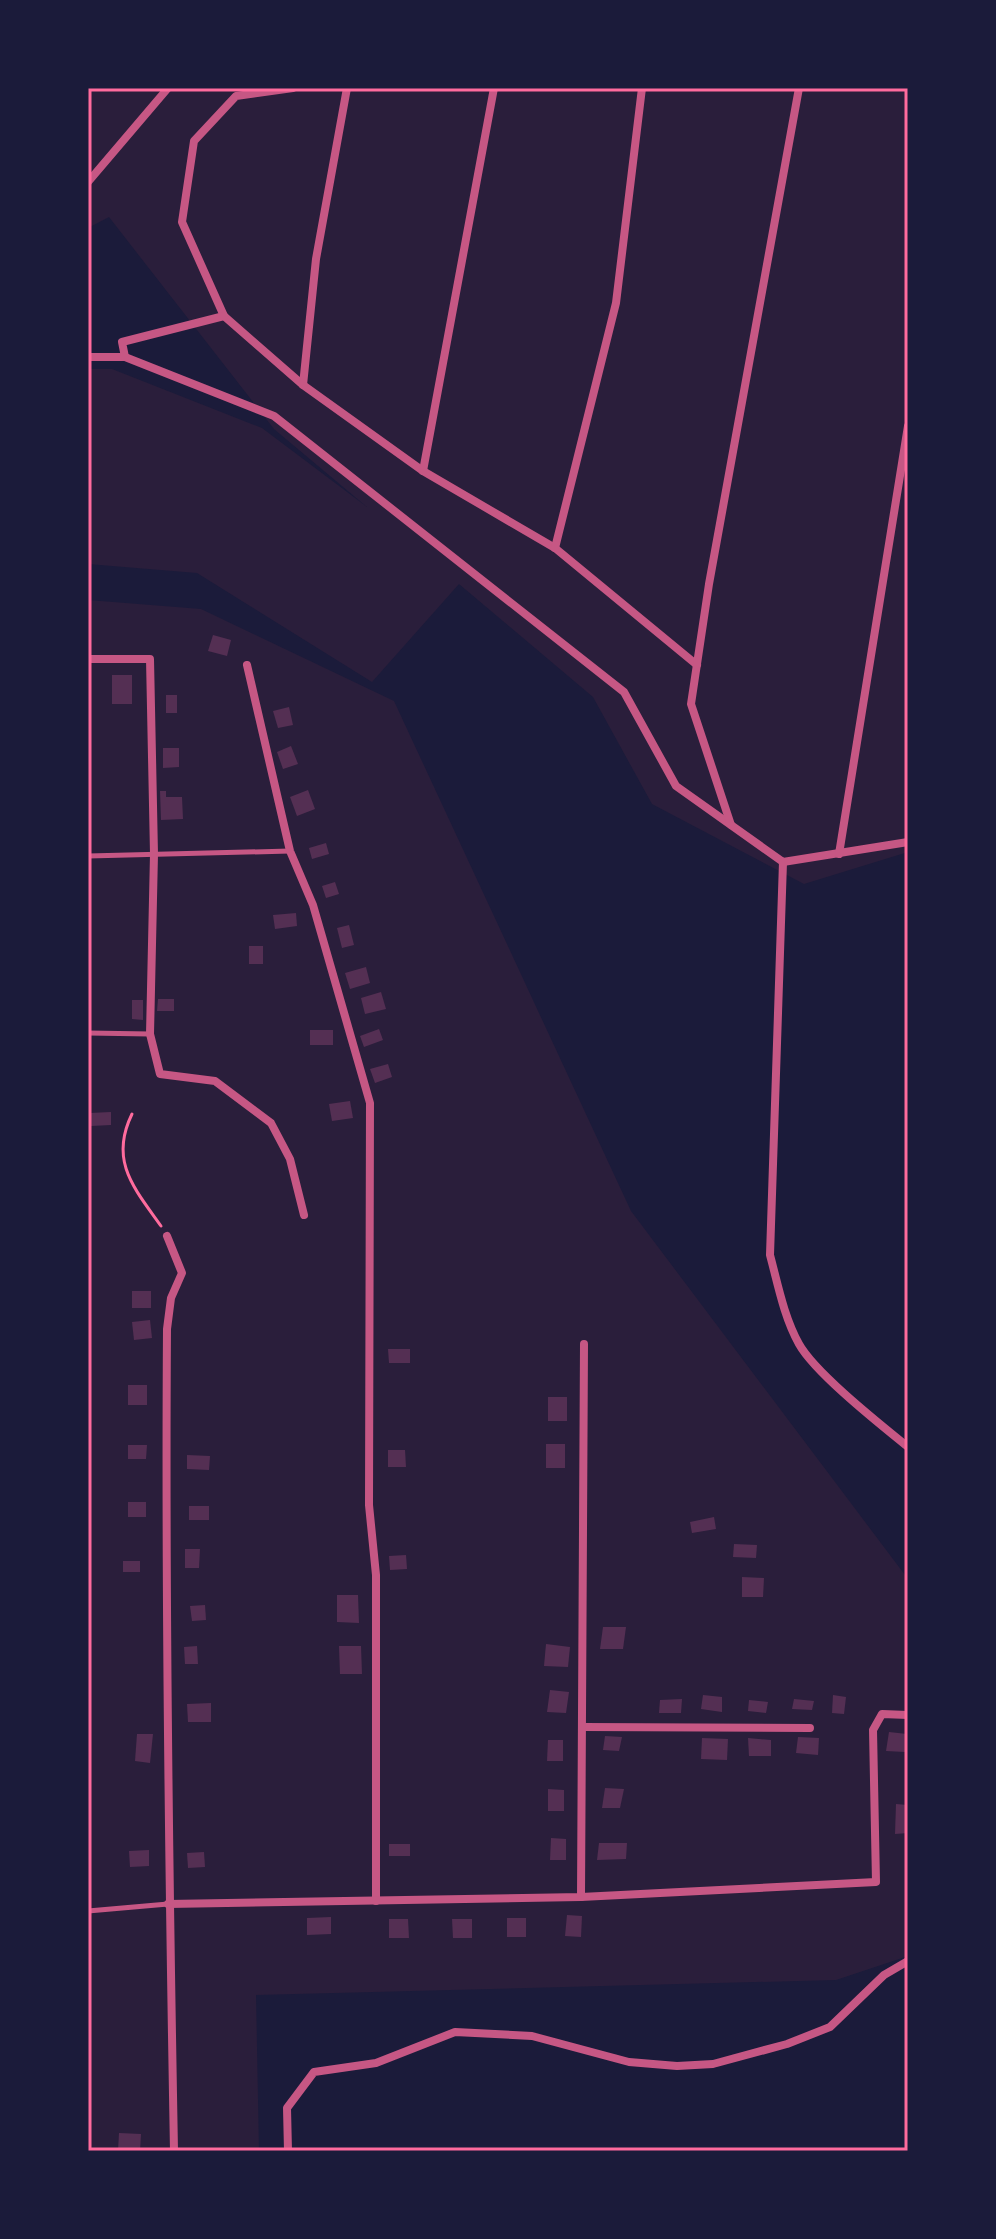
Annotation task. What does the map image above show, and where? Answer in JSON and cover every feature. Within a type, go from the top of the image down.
[{"type":"street","points":[[88,182],[168,88]]},
{"type":"street","points":[[293,88],[236,96],[194,141],[182,222],[224,316],[303,385],[423,471],[555,548],[697,665]]},
{"type":"street","points":[[303,385],[316,259],[347,88]]},
{"type":"street","points":[[423,471],[494,88]]},
{"type":"street","points":[[555,548],[616,303],[642,88]]},
{"type":"street","points":[[732,826],[691,704],[799,88]]},
{"type":"street","points":[[125,357],[122,342],[224,316]]},
{"type":"street","points":[[88,357],[125,357],[274,416],[624,692],[676,786],[783,862],[908,842]]},
{"type":"street","points":[[839,854],[908,426]]},
{"type":"street","points":[[88,659],[150,659],[154,854],[150,1034],[160,1074],[215,1081],[271,1123],[290,1159],[304,1215]]},
{"type":"street","points":[[247,665],[290,851],[313,905],[370,1103],[369,1505],[376,1575],[376,1901]]},
{"type":"street","points":[[783,862],[770,1255],[783,1307],[800,1347],[861,1407],[908,1447]]},
{"type":"street","points":[[167,1236],[182,1273],[171,1298],[167,1329],[168,1904],[174,2023],[174,2151]]},
{"type":"street","points":[[581,1897],[584,1344]]},
{"type":"street","points":[[168,1904],[581,1897],[876,1882],[874,1723],[882,1714],[908,1715]]},
{"type":"street","points":[[583,1727],[810,1728]]},
{"type":"street","points":[[288,2151],[287,2108],[314,2072],[376,2063],[455,2032],[532,2036],[629,2062],[677,2066],[713,2064],[787,2044],[830,2027],[884,1975],[908,1961]]},
{"type":"lane","points":[[88,856],[290,851]]},
{"type":"lane","points":[[88,1033],[150,1034]]},
{"type":"lane","points":[[88,1911],[168,1904]]},
{"type":"path","points":[[132,1114],[122,1134],[128,1178],[167,1236]]},
{"type":"shaded area","points":[[88,88],[908,88],[908,852],[804,884],[652,804],[593,697],[459,584],[372,682],[197,573],[88,564],[88,369],[112,369],[262,428],[367,507],[274,429],[109,217],[88,228]]},
{"type":"shaded area","points":[[88,600],[201,609],[394,701],[631,1211],[908,1579],[908,1956],[836,1980],[256,1995],[259,2151],[88,2151]]},
{"type":"building","points":[[213,635],[231,640],[227,656],[208,651]]},
{"type":"building","points":[[112,675],[132,675],[132,704],[112,704]]},
{"type":"building","points":[[166,695],[177,695],[177,713],[166,713]]},
{"type":"building","points":[[289,707],[293,725],[278,728],[273,711]]},
{"type":"building","points":[[291,746],[298,764],[283,769],[277,752]]},
{"type":"building","points":[[163,748],[179,748],[179,767],[163,768]]},
{"type":"building","points":[[308,790],[315,809],[297,816],[290,797]]},
{"type":"building","points":[[160,791],[166,791],[166,797],[182,797],[183,819],[161,820]]},
{"type":"building","points":[[326,843],[329,854],[312,859],[309,848]]},
{"type":"building","points":[[335,882],[339,894],[326,898],[322,886]]},
{"type":"building","points":[[296,913],[297,926],[275,929],[273,915]]},
{"type":"building","points":[[349,925],[354,945],[342,948],[337,928]]},
{"type":"building","points":[[249,946],[263,946],[263,964],[249,964]]},
{"type":"building","points":[[366,967],[370,983],[350,989],[345,973]]},
{"type":"building","points":[[381,992],[386,1009],[365,1014],[361,998]]},
{"type":"building","points":[[158,999],[174,999],[174,1011],[157,1011]]},
{"type":"building","points":[[132,1000],[143,1000],[143,1020],[132,1019]]},
{"type":"building","points":[[379,1029],[383,1040],[364,1047],[360,1036]]},
{"type":"building","points":[[310,1030],[333,1030],[333,1045],[310,1045]]},
{"type":"building","points":[[388,1064],[392,1077],[375,1083],[370,1069]]},
{"type":"building","points":[[350,1101],[353,1118],[332,1121],[329,1104]]},
{"type":"building","points":[[111,1112],[111,1125],[91,1126],[90,1113]]},
{"type":"building","points":[[132,1291],[151,1291],[151,1308],[132,1308]]},
{"type":"building","points":[[150,1320],[152,1338],[134,1340],[132,1322]]},
{"type":"building","points":[[388,1349],[410,1349],[410,1363],[389,1363]]},
{"type":"building","points":[[128,1385],[147,1385],[147,1405],[128,1405]]},
{"type":"building","points":[[548,1397],[567,1397],[567,1421],[548,1421]]},
{"type":"building","points":[[546,1444],[565,1444],[565,1468],[546,1468]]},
{"type":"building","points":[[128,1445],[147,1445],[146,1459],[128,1459]]},
{"type":"building","points":[[388,1450],[405,1450],[406,1467],[388,1467]]},
{"type":"building","points":[[187,1455],[210,1456],[209,1470],[187,1469]]},
{"type":"building","points":[[128,1502],[146,1502],[146,1517],[128,1517]]},
{"type":"building","points":[[189,1506],[209,1506],[209,1520],[189,1520]]},
{"type":"building","points":[[714,1517],[716,1529],[692,1533],[690,1522]]},
{"type":"building","points":[[734,1544],[757,1545],[756,1558],[733,1557]]},
{"type":"building","points":[[185,1549],[200,1549],[199,1568],[185,1568]]},
{"type":"building","points":[[406,1555],[407,1569],[390,1570],[389,1556]]},
{"type":"building","points":[[123,1561],[140,1561],[140,1572],[123,1572]]},
{"type":"building","points":[[742,1577],[764,1578],[763,1597],[742,1597]]},
{"type":"building","points":[[337,1595],[358,1595],[359,1623],[337,1622]]},
{"type":"building","points":[[205,1605],[206,1620],[192,1621],[190,1606]]},
{"type":"building","points":[[603,1627],[626,1627],[623,1649],[600,1649]]},
{"type":"building","points":[[546,1644],[570,1647],[568,1667],[544,1666]]},
{"type":"building","points":[[197,1646],[198,1664],[185,1664],[184,1647]]},
{"type":"building","points":[[339,1646],[361,1646],[362,1674],[340,1674]]},
{"type":"building","points":[[550,1690],[569,1692],[566,1713],[547,1712]]},
{"type":"building","points":[[703,1695],[722,1697],[722,1712],[701,1709]]},
{"type":"building","points":[[833,1695],[846,1697],[844,1714],[832,1713]]},
{"type":"building","points":[[682,1699],[681,1713],[659,1713],[660,1700]]},
{"type":"building","points":[[794,1699],[814,1701],[812,1710],[792,1709]]},
{"type":"building","points":[[749,1700],[768,1702],[766,1713],[748,1711]]},
{"type":"building","points":[[211,1703],[211,1722],[188,1722],[187,1704]]},
{"type":"building","points":[[889,1732],[907,1734],[905,1752],[886,1751]]},
{"type":"building","points":[[137,1734],[153,1734],[150,1763],[135,1761]]},
{"type":"building","points":[[605,1736],[622,1737],[619,1751],[603,1750]]},
{"type":"building","points":[[798,1737],[819,1738],[818,1755],[796,1753]]},
{"type":"building","points":[[702,1738],[728,1739],[727,1760],[701,1759]]},
{"type":"building","points":[[748,1738],[771,1740],[771,1756],[749,1756]]},
{"type":"building","points":[[548,1740],[563,1740],[563,1761],[547,1761]]},
{"type":"building","points":[[605,1788],[624,1789],[620,1808],[602,1808]]},
{"type":"building","points":[[548,1789],[564,1790],[564,1811],[548,1811]]},
{"type":"building","points":[[896,1804],[908,1805],[908,1833],[895,1834]]},
{"type":"building","points":[[551,1838],[566,1839],[566,1860],[550,1860]]},
{"type":"building","points":[[599,1843],[627,1843],[626,1859],[597,1860]]},
{"type":"building","points":[[389,1844],[410,1844],[410,1856],[389,1856]]},
{"type":"building","points":[[149,1850],[149,1866],[130,1867],[129,1851]]},
{"type":"building","points":[[204,1852],[205,1867],[188,1868],[187,1853]]},
{"type":"building","points":[[567,1915],[582,1916],[581,1937],[565,1936]]},
{"type":"building","points":[[331,1917],[331,1934],[307,1935],[307,1918]]},
{"type":"building","points":[[507,1918],[526,1918],[526,1937],[507,1937]]},
{"type":"building","points":[[389,1919],[408,1919],[409,1938],[389,1938]]},
{"type":"building","points":[[452,1919],[472,1919],[472,1938],[453,1938]]},
{"type":"building","points":[[119,2133],[141,2134],[140,2151],[118,2151]]}]
